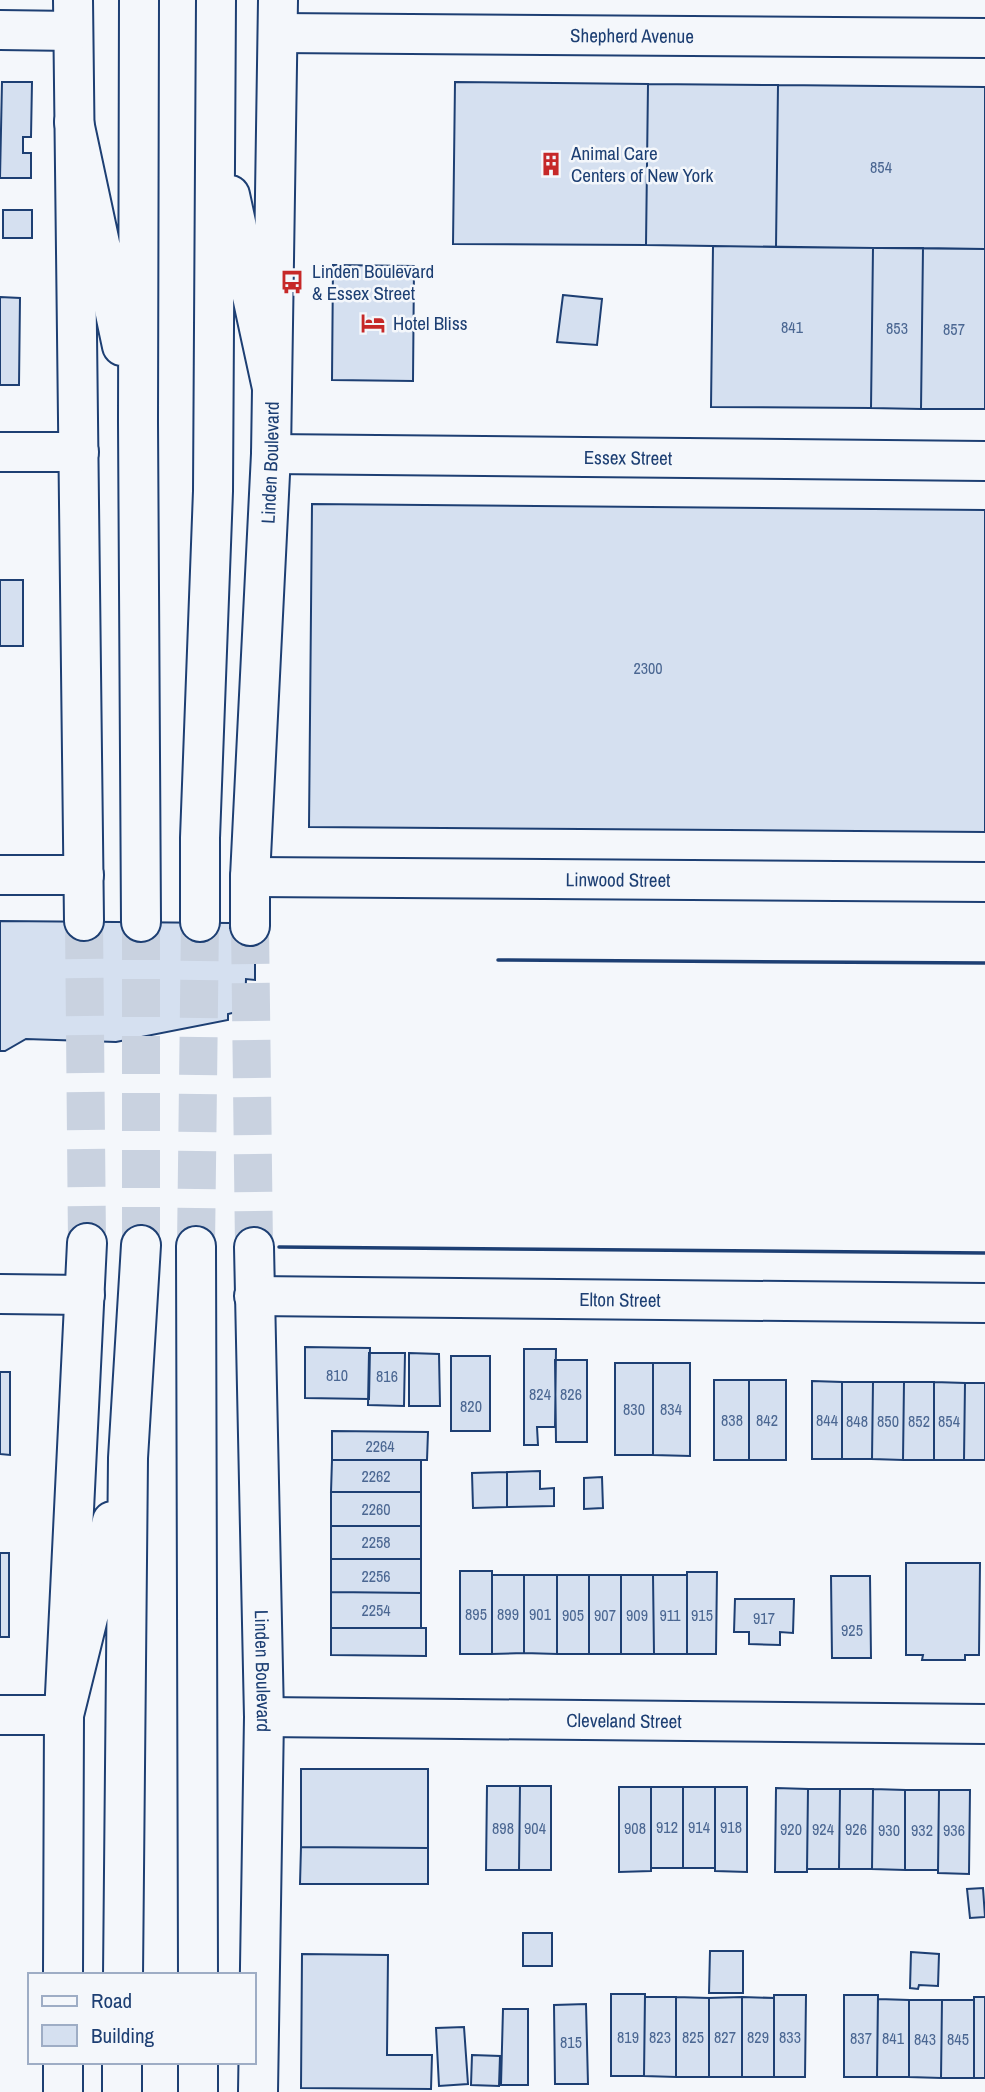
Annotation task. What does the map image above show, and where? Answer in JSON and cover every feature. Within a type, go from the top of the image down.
[{"type":"main road","points":[[139,0],[141,922]]},
{"type":"main road","points":[[200,922],[200,838],[213,491],[216,0]]},
{"type":"main road","points":[[0,30],[73,15],[84,921]]},
{"type":"main road","name":"Shepherd Avenue","points":[[278,16],[985,38]]},
{"type":"main road","name":"Linden Boulevard","points":[[250,926],[250,877],[271,454],[278,16]]},
{"type":"main road","points":[[74,122],[138,422]]},
{"type":"main road","points":[[215,126],[272,388]]},
{"type":"main road","points":[[0,452],[79,452]]},
{"type":"main road","name":"Essex Street","points":[[271,454],[985,461]]},
{"type":"main road","points":[[0,875],[84,875]]},
{"type":"main road","name":"Linwood Street","points":[[250,877],[985,882]]},
{"type":"main road","points":[[63,1973],[64,1715],[87,1243]]},
{"type":"main road","points":[[123,1973],[128,1458],[141,1245]]},
{"type":"main road","points":[[196,1246],[198,1973]]},
{"type":"main road","name":"Linden Boulevard","points":[[254,1247],[264,1717],[258,2092]]},
{"type":"main road","points":[[0,1294],[85,1295]]},
{"type":"main road","name":"Elton Street","points":[[254,1296],[985,1303]]},
{"type":"main road","points":[[64,1715],[128,1458]]},
{"type":"main road","points":[[0,1715],[64,1715]]},
{"type":"main road","name":"Cleveland Street","points":[[264,1717],[985,1724]]},
{"type":"main road","points":[[63,2064],[63,2092]]},
{"type":"main road","points":[[122,2064],[122,2092]]},
{"type":"main road","points":[[198,2064],[198,2092]]},
{"type":"building","points":[[2,82],[32,82],[31,137],[23,137],[23,153],[31,153],[31,178],[0,178]]},
{"type":"building","name":"Animal Care Centers of New York","points":[[455,82],[648,84],[646,245],[453,244]]},
{"type":"building","points":[[648,84],[778,85],[776,247],[646,245]]},
{"type":"building","points":[[778,85],[985,87],[985,249],[776,247]]},
{"type":"building","points":[[3,210],[32,210],[32,238],[3,238]]},
{"type":"building","points":[[713,246],[873,248],[871,408],[711,407]]},
{"type":"building","points":[[873,248],[923,248],[921,409],[871,408]]},
{"type":"building","points":[[923,248],[985,249],[985,409],[921,409]]},
{"type":"building","name":"Hotel Bliss","points":[[333,265],[414,266],[413,381],[332,380]]},
{"type":"building","points":[[563,295],[602,299],[597,345],[557,342]]},
{"type":"building","points":[[0,297],[20,298],[19,385],[0,385]]},
{"type":"building","points":[[312,504],[985,510],[985,832],[309,827]]},
{"type":"building","points":[[0,580],[23,580],[23,646],[0,646]]},
{"type":"building","points":[[0,921],[230,923],[230,928],[255,927],[255,980],[246,979],[245,1010],[228,1014],[228,1020],[116,1042],[26,1039],[0,1051]]},
{"type":"building","points":[[305,1347],[370,1348],[369,1399],[305,1398]]},
{"type":"building","points":[[524,1349],[556,1349],[555,1427],[537,1427],[538,1445],[524,1445]]},
{"type":"building","points":[[369,1353],[405,1353],[404,1406],[368,1405]]},
{"type":"building","points":[[409,1353],[439,1354],[440,1406],[409,1406]]},
{"type":"building","points":[[451,1356],[490,1356],[490,1431],[451,1431]]},
{"type":"building","points":[[555,1360],[587,1360],[587,1442],[556,1442]]},
{"type":"building","points":[[615,1363],[653,1363],[653,1455],[615,1455]]},
{"type":"building","points":[[653,1363],[690,1363],[690,1456],[653,1455]]},
{"type":"building","points":[[0,1372],[10,1372],[10,1455],[0,1454]]},
{"type":"building","points":[[714,1380],[749,1380],[749,1460],[714,1460]]},
{"type":"building","points":[[749,1380],[786,1380],[786,1460],[749,1460]]},
{"type":"building","points":[[812,1381],[842,1382],[842,1459],[812,1459]]},
{"type":"building","points":[[842,1382],[873,1382],[872,1459],[842,1459]]},
{"type":"building","points":[[873,1382],[904,1382],[903,1460],[872,1459]]},
{"type":"building","points":[[904,1382],[934,1382],[934,1460],[903,1460]]},
{"type":"building","points":[[934,1382],[965,1383],[964,1460],[934,1460]]},
{"type":"building","points":[[965,1383],[985,1383],[985,1460],[964,1460]]},
{"type":"building","points":[[332,1431],[428,1432],[427,1460],[332,1460]]},
{"type":"building","points":[[332,1460],[421,1460],[421,1492],[331,1492]]},
{"type":"building","points":[[540,1471],[540,1489],[554,1488],[554,1506],[507,1507],[507,1472]]},
{"type":"building","points":[[507,1472],[507,1507],[473,1508],[472,1473]]},
{"type":"building","points":[[602,1477],[603,1508],[584,1509],[584,1478]]},
{"type":"building","points":[[331,1492],[421,1492],[421,1526],[331,1526]]},
{"type":"building","points":[[331,1526],[421,1526],[421,1559],[331,1559]]},
{"type":"building","points":[[0,1553],[9,1553],[9,1637],[0,1637]]},
{"type":"building","points":[[331,1559],[421,1559],[421,1593],[331,1592]]},
{"type":"building","points":[[906,1563],[980,1563],[979,1655],[965,1655],[965,1660],[922,1660],[923,1655],[906,1655]]},
{"type":"building","points":[[460,1571],[492,1571],[492,1654],[460,1654]]},
{"type":"building","points":[[687,1572],[717,1572],[716,1654],[687,1654]]},
{"type":"building","points":[[492,1575],[524,1575],[524,1653],[492,1654]]},
{"type":"building","points":[[524,1575],[557,1575],[557,1654],[524,1653]]},
{"type":"building","points":[[557,1575],[589,1575],[589,1654],[557,1654]]},
{"type":"building","points":[[589,1575],[621,1575],[621,1654],[589,1654]]},
{"type":"building","points":[[621,1575],[653,1575],[654,1654],[621,1654]]},
{"type":"building","points":[[653,1575],[687,1575],[687,1654],[654,1654]]},
{"type":"building","points":[[831,1576],[870,1576],[871,1658],[832,1658]]},
{"type":"building","points":[[331,1592],[421,1593],[421,1628],[331,1628]]},
{"type":"building","points":[[735,1599],[794,1599],[793,1633],[780,1632],[780,1645],[749,1644],[749,1632],[734,1632]]},
{"type":"building","points":[[331,1628],[426,1628],[426,1656],[331,1655]]},
{"type":"building","points":[[301,1769],[428,1769],[428,1848],[301,1847]]},
{"type":"building","points":[[487,1786],[520,1786],[519,1870],[486,1870]]},
{"type":"building","points":[[520,1786],[551,1786],[551,1870],[519,1870]]},
{"type":"building","points":[[619,1787],[651,1787],[651,1871],[619,1872]]},
{"type":"building","points":[[651,1787],[683,1787],[683,1868],[651,1868]]},
{"type":"building","points":[[683,1787],[715,1787],[715,1868],[683,1868]]},
{"type":"building","points":[[715,1787],[747,1787],[747,1872],[715,1871]]},
{"type":"building","points":[[776,1788],[808,1789],[807,1872],[775,1872]]},
{"type":"building","points":[[808,1789],[840,1789],[839,1869],[807,1869]]},
{"type":"building","points":[[840,1789],[873,1789],[872,1869],[839,1869]]},
{"type":"building","points":[[873,1789],[905,1790],[905,1870],[872,1869]]},
{"type":"building","points":[[905,1790],[939,1790],[938,1870],[905,1870]]},
{"type":"building","points":[[939,1790],[970,1790],[969,1874],[938,1873]]},
{"type":"building","points":[[301,1847],[428,1848],[428,1884],[300,1884]]},
{"type":"building","points":[[983,1888],[985,1917],[970,1918],[967,1889]]},
{"type":"building","points":[[523,1933],[552,1933],[552,1966],[523,1966]]},
{"type":"building","points":[[710,1951],[743,1951],[743,1993],[709,1993]]},
{"type":"building","points":[[911,1952],[939,1954],[938,1986],[919,1985],[918,1989],[910,1988]]},
{"type":"building","points":[[302,1954],[388,1955],[387,2055],[432,2055],[431,2089],[301,2088]]},
{"type":"building","points":[[611,1994],[645,1994],[644,2076],[611,2076]]},
{"type":"building","points":[[774,1995],[806,1995],[805,2077],[774,2077]]},
{"type":"building","points":[[844,1995],[878,1995],[877,2077],[844,2077]]},
{"type":"building","points":[[645,1997],[676,1997],[676,2077],[644,2076]]},
{"type":"building","points":[[676,1997],[709,1998],[709,2077],[676,2077]]},
{"type":"building","points":[[742,1997],[742,2077],[709,2077],[709,1998]]},
{"type":"building","points":[[742,1997],[774,1998],[774,2077],[742,2077]]},
{"type":"building","points":[[974,1997],[985,1997],[985,2078],[974,2078]]},
{"type":"building","points":[[878,1999],[909,2000],[909,2077],[877,2077]]},
{"type":"building","points":[[909,2000],[942,2000],[941,2078],[909,2077]]},
{"type":"building","points":[[942,2000],[974,2000],[974,2078],[941,2078]]},
{"type":"building","points":[[586,2004],[588,2084],[555,2084],[554,2005]]},
{"type":"building","points":[[503,2009],[528,2009],[528,2085],[501,2085]]},
{"type":"building","points":[[464,2027],[468,2084],[439,2086],[436,2028]]},
{"type":"building","points":[[472,2055],[500,2056],[499,2086],[471,2085]]},
{"type":"tunnel","points":[[84,921],[87,1243]]},
{"type":"tunnel","points":[[141,922],[141,1245]]},
{"type":"tunnel","points":[[196,1246],[200,922]]},
{"type":"tunnel","points":[[250,926],[254,1247]]},
{"type":"wall","points":[[498,960],[985,963]]},
{"type":"wall","points":[[279,1247],[985,1253]]},
{"type":"place","name":"Animal Care Centers of New York","points":[[551,164]]},
{"type":"place","name":"Linden Boulevard & Essex Street","points":[[292,282]]},
{"type":"place","name":"Hotel Bliss","points":[[373,323]]}]
